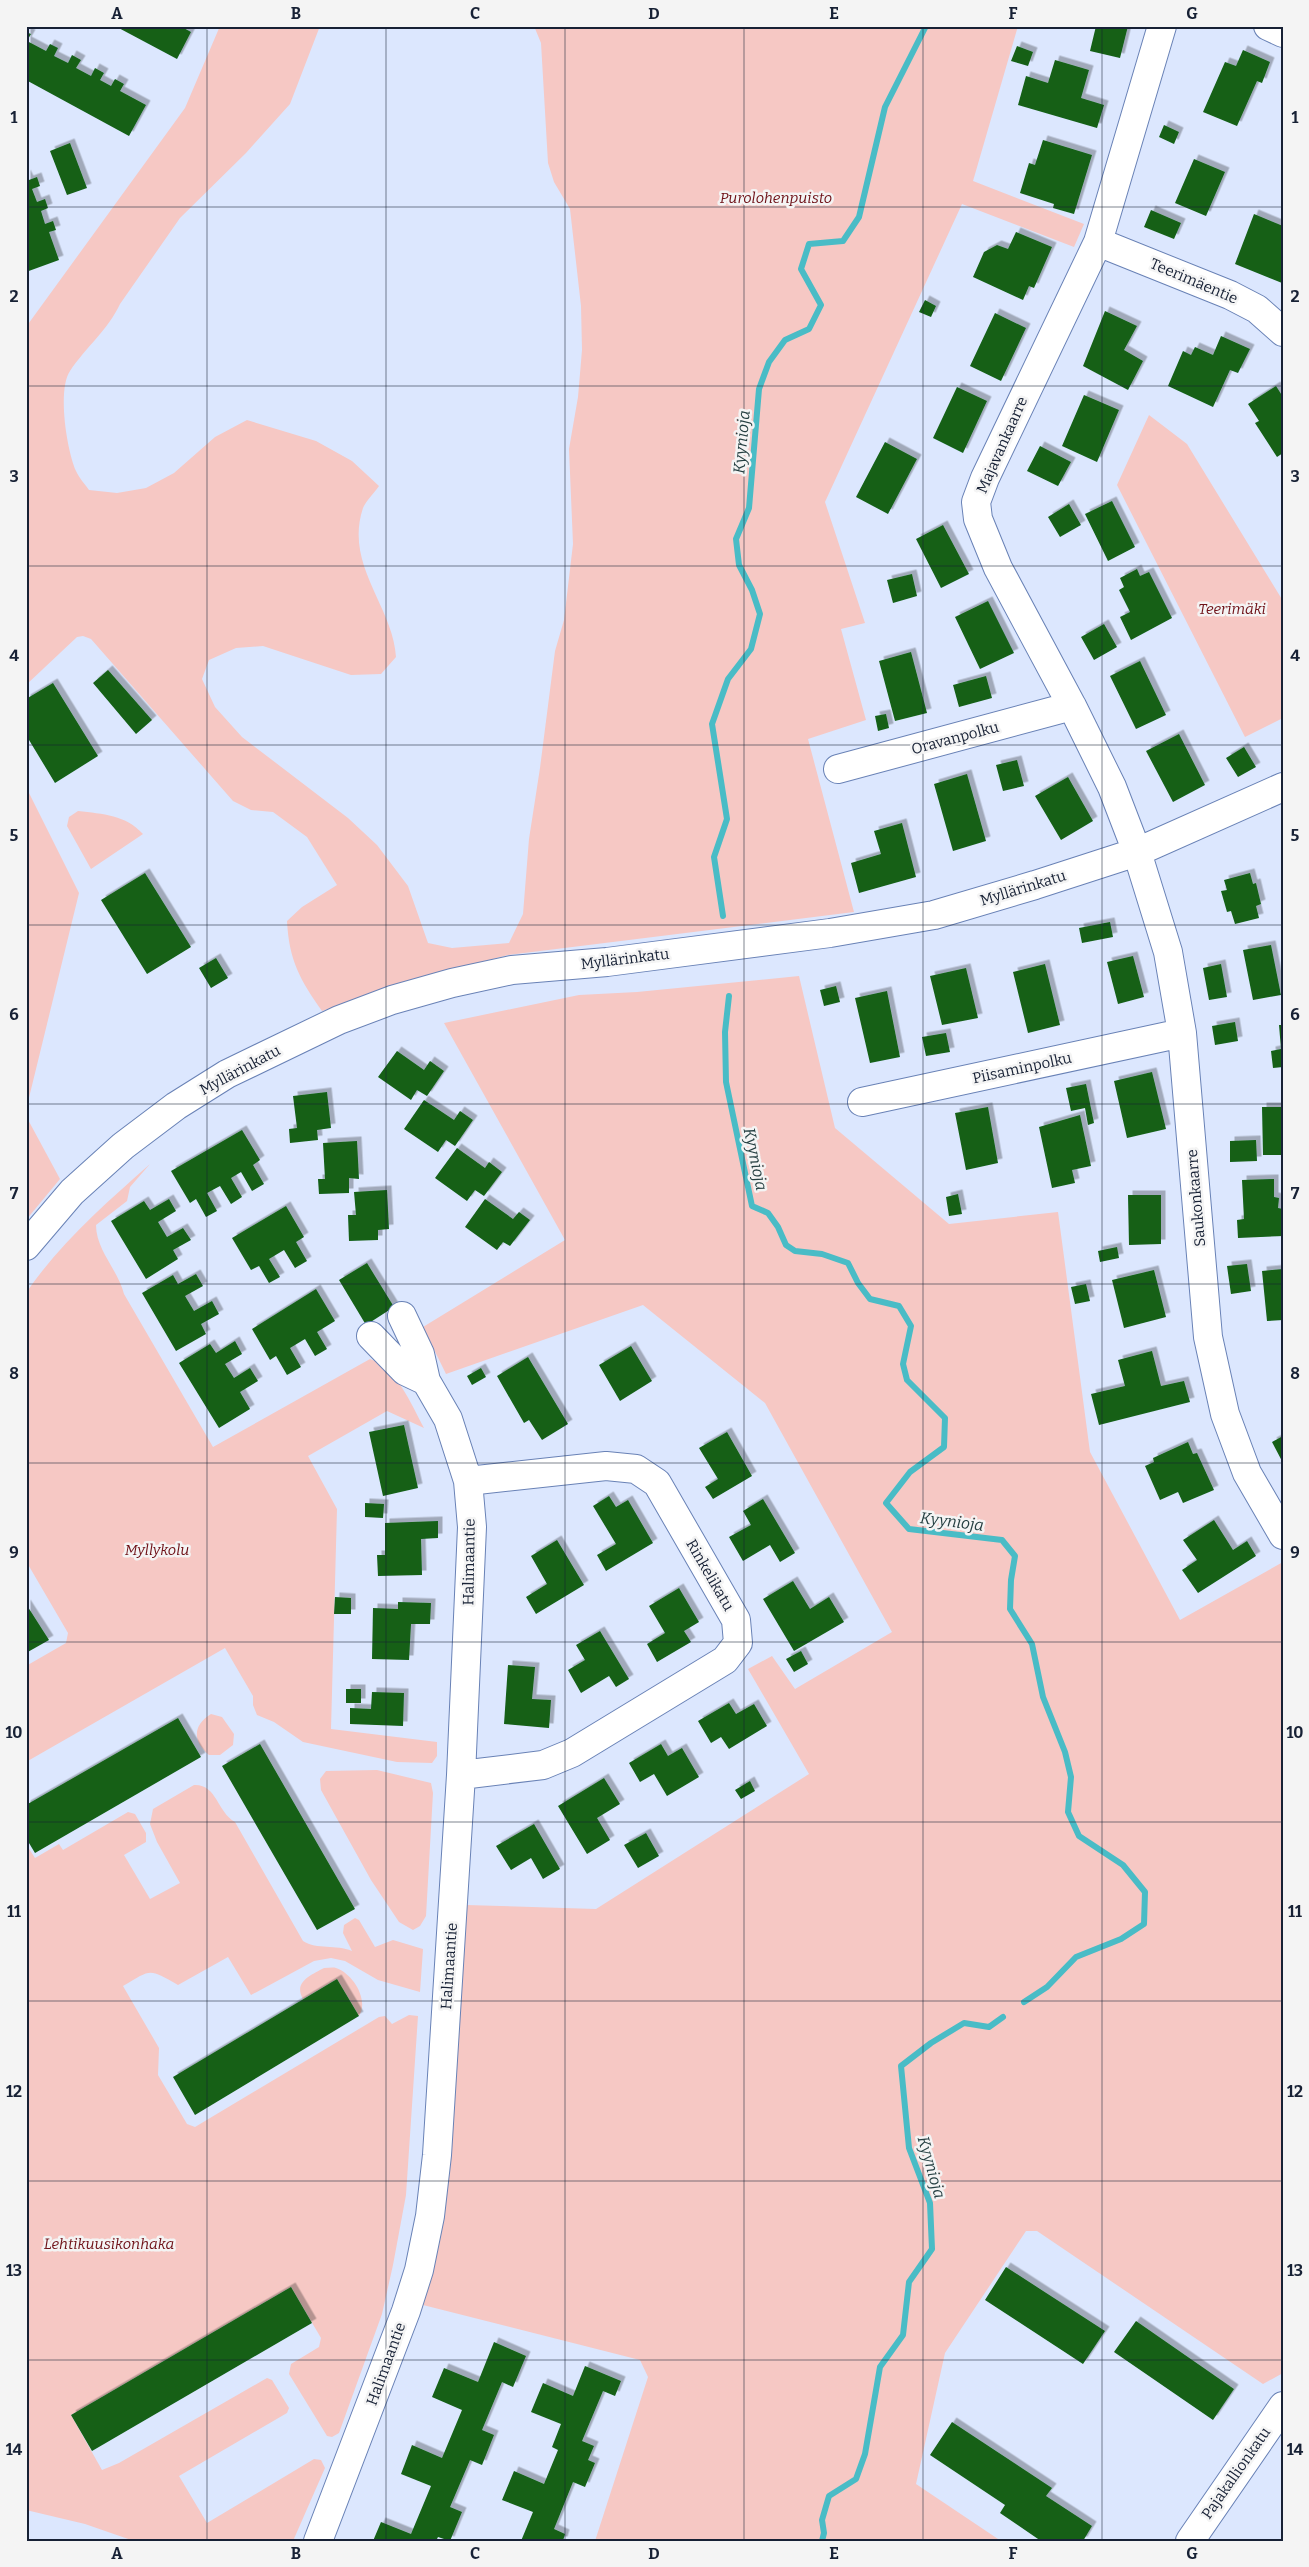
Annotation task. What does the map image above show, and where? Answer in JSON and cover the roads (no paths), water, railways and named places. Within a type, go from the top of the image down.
[{"type":"street","name":"Majavankaarre","points":[[1137,852],[1112,788],[1072,706],[998,568],[978,519],[976,502],[985,478],[1098,242],[1162,26]]},
{"type":"street","points":[[1268,26],[1283,32]]},
{"type":"street","name":"Teerimäentie","points":[[1098,242],[1230,295],[1257,309],[1283,332]]},
{"type":"street","name":"Oravanpolku","points":[[838,769],[1072,706]]},
{"type":"street","name":"Myllärinkatu","points":[[26,1246],[72,1192],[123,1146],[176,1106],[227,1074],[339,1020],[392,1000],[452,983],[512,970],[607,962],[830,933],[934,914],[1035,885],[1137,852],[1283,787]]},
{"type":"street","name":"Saukonkaarre","points":[[1137,852],[1168,952],[1182,1033],[1208,1337],[1225,1414],[1247,1473],[1283,1535]]},
{"type":"street","name":"Piisaminpolku","points":[[862,1102],[1182,1033]]},
{"type":"street","name":"Halimaantie","points":[[318,2541],[406,2311],[419,2270],[430,2216],[437,2155],[460,1775],[472,1527],[468,1481],[448,1419],[426,1381],[420,1354],[402,1316]]},
{"type":"street","points":[[371,1336],[405,1371],[426,1381]]},
{"type":"street","name":"Rinkelikatu","points":[[460,1775],[543,1765],[572,1753],[725,1660],[738,1643],[736,1620],[658,1483],[636,1469],[606,1466],[468,1481]]},
{"type":"street","name":"Pajakallionkatu","points":[[1190,2541],[1283,2406]]},
{"type":"waterway","name":"Kyynioja","points":[[723,916],[714,857],[727,819],[712,724],[728,679],[751,649],[760,614],[752,590],[739,565],[736,539],[749,508],[759,389],[769,362],[785,340],[809,329],[821,305],[801,269],[809,244],[843,241],[859,217],[885,107],[926,26]]},
{"type":"waterway","name":"Kyynioja","points":[[729,996],[725,1032],[726,1082],[752,1206],[768,1213],[778,1227],[786,1245],[795,1251],[822,1254],[848,1263],[858,1283],[870,1299],[899,1306],[911,1326],[903,1364],[907,1380],[945,1418],[944,1447],[910,1472],[886,1503],[909,1529],[1002,1540],[1015,1556],[1011,1580],[1010,1609],[1032,1644],[1043,1697],[1065,1752],[1071,1777],[1068,1812],[1079,1836],[1123,1865],[1145,1892],[1144,1924],[1121,1939],[1076,1957],[1047,1987],[1024,2002]]},
{"type":"waterway","name":"Kyynioja","points":[[822,2541],[824,2533],[822,2520],[829,2496],[856,2479],[865,2454],[880,2367],[903,2335],[909,2282],[932,2249],[930,2203],[909,2148],[901,2066],[931,2043],[964,2023],[989,2027],[1003,2017]]},
{"type":"park label","name":"Purolohenpuisto","points":[[776,198]]},
{"type":"park label","name":"Teerimäki","points":[[1232,609]]},
{"type":"park label","name":"Myllykolu","points":[[157,1550]]},
{"type":"park label","name":"Lehtikuusikonhaka","points":[[109,2244]]}]
